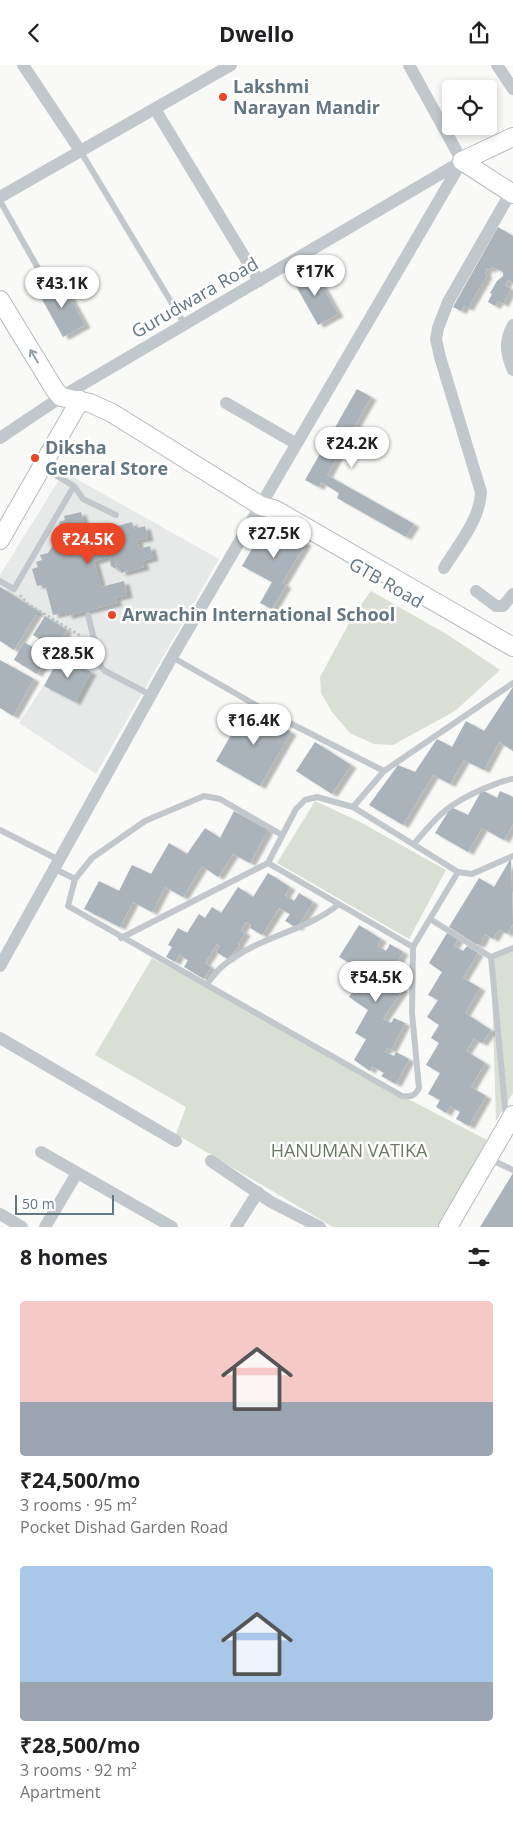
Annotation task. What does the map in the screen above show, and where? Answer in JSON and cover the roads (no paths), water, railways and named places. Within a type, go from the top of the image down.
[{"type":"street","points":[[23,65],[81,153]]},
{"type":"street","points":[[0,197],[81,153],[231,65]]},
{"type":"street","points":[[409,65],[462,161],[512,191],[448,302],[438,327],[436,339],[440,357],[481,492],[480,504],[475,516],[444,568]]},
{"type":"street","points":[[497,65],[513,89]]},
{"type":"street","points":[[155,109],[259,281]]},
{"type":"street","points":[[0,966],[172,657],[261,506],[295,443],[462,161],[513,137]]},
{"type":"street","name":"Gurudwara Road","points":[[0,438],[61,397],[462,161]]},
{"type":"street","points":[[0,300],[54,390],[61,397]]},
{"type":"street","points":[[513,325],[506,343],[507,355],[513,370]]},
{"type":"street","name":"GTB Road","points":[[61,397],[80,400],[112,413],[261,506],[270,518],[494,641],[513,647]]},
{"type":"street","points":[[0,540],[80,400]]},
{"type":"street","points":[[226,403],[295,443]]},
{"type":"street","points":[[476,591],[496,606],[503,606],[513,594]]},
{"type":"street","name":"GTB Road","points":[[494,641],[513,659]]},
{"type":"street","points":[[0,1039],[176,1141]]},
{"type":"street","points":[[448,1227],[510,1120]]},
{"type":"street","points":[[41,1152],[172,1227]]},
{"type":"street","points":[[211,1161],[271,1202],[320,1227]]},
{"type":"street","points":[[45,1227],[77,1173]]},
{"type":"street","points":[[236,1227],[258,1192]]},
{"type":"street","points":[[0,1214],[22,1227]]},
{"type":"lane","points":[[81,153],[185,325]]},
{"type":"lane","points":[[0,201],[43,277]]},
{"type":"lane","points":[[42,467],[74,486],[83,499],[116,515]]},
{"type":"lane","points":[[0,581],[14,589],[74,486]]},
{"type":"lane","points":[[88,615],[104,671],[151,695]]},
{"type":"lane","points":[[172,657],[268,712],[384,771]]},
{"type":"lane","points":[[354,807],[384,771],[513,683]]},
{"type":"lane","points":[[414,844],[437,816],[448,806],[497,783],[513,779]]},
{"type":"lane","points":[[282,835],[220,799],[204,796],[145,821],[92,858],[75,879],[68,906],[121,938],[402,1096],[410,1097],[416,1094],[419,1088],[412,1013],[413,947],[458,872]]},
{"type":"lane","points":[[121,938],[268,863],[296,809],[305,801],[317,797],[354,807],[458,872],[472,874],[513,856]]},
{"type":"lane","points":[[0,830],[57,865],[75,879]]},
{"type":"lane","points":[[268,863],[413,947]]},
{"type":"lane","points":[[206,985],[224,964],[262,943],[321,919],[338,905]]},
{"type":"lane","points":[[430,919],[491,957]]},
{"type":"lane","points":[[491,957],[513,947]]},
{"type":"lane","points":[[491,957],[510,1120]]},
{"type":"lane","points":[[488,1158],[513,1170]]},
{"type":"place","name":"Lakshmi Narayan Mandir","points":[[223,97]]},
{"type":"place","name":"Diksha General Store","points":[[35,458]]},
{"type":"place","name":"Arwachin International School","points":[[112,615]]},
{"type":"park label","name":"HANUMAN VATIKA","points":[[349,1151]]}]
